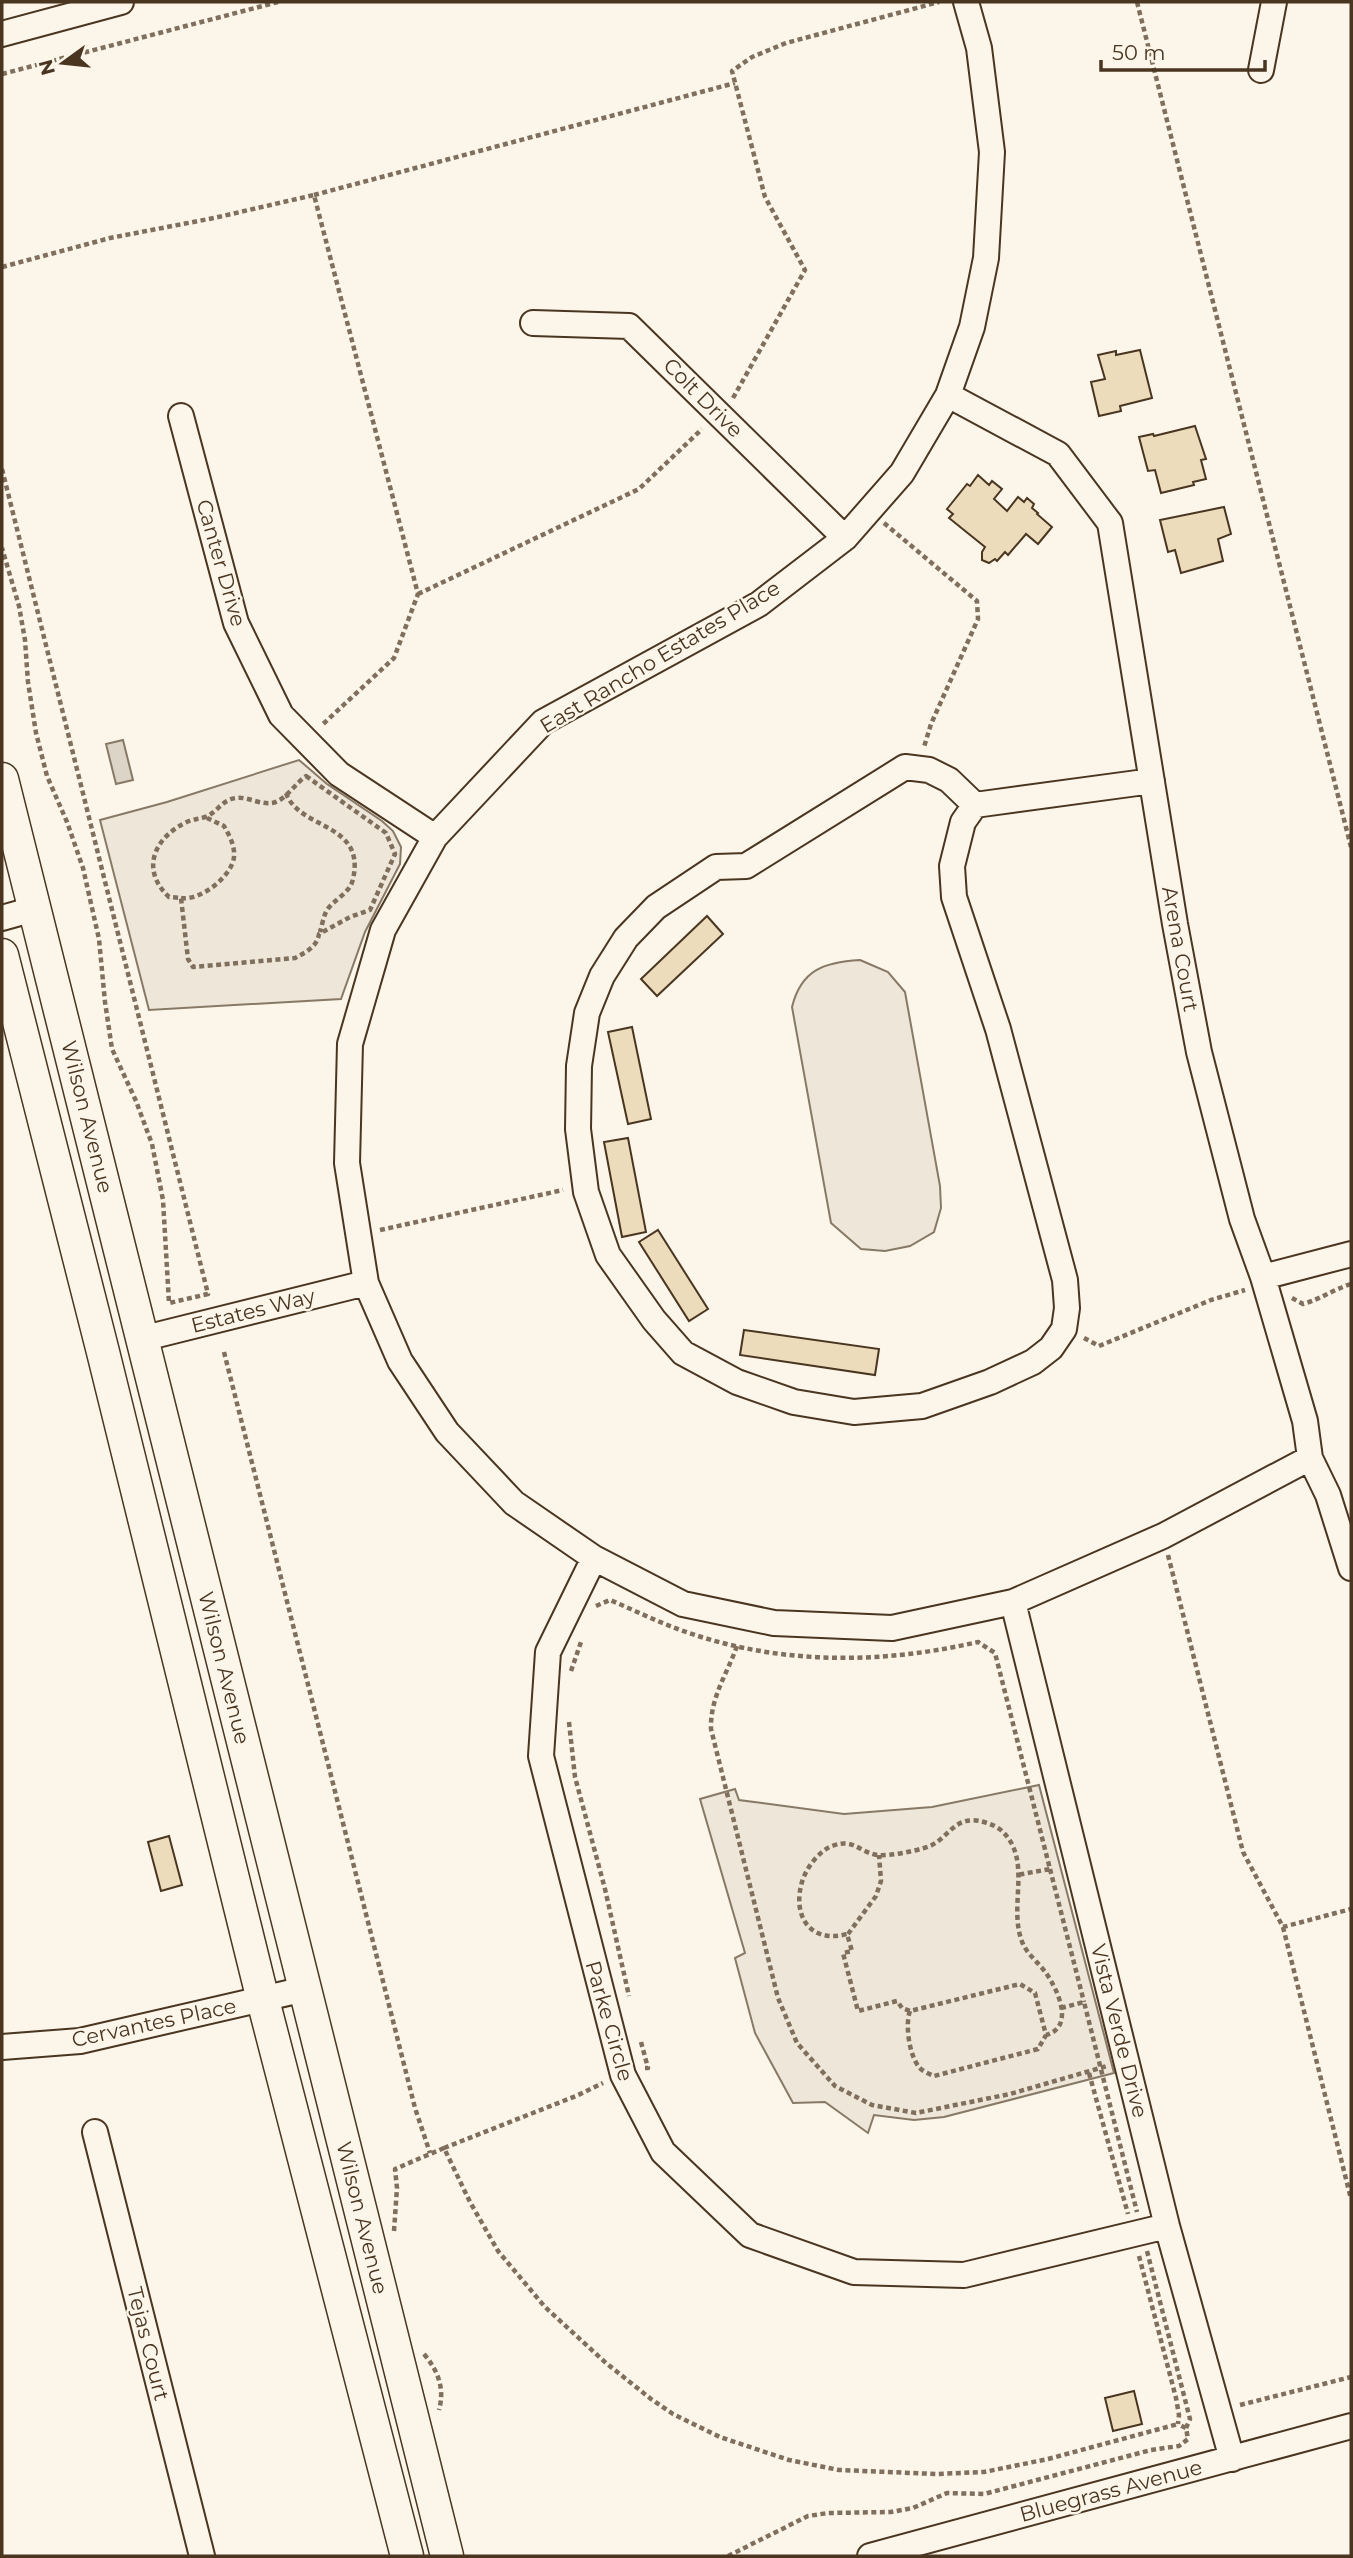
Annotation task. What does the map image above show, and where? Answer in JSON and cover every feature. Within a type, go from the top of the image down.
[{"type":"main road","name":"Wilson Avenue","points":[[2,779],[447,2556]]},
{"type":"main road","name":"Wilson Avenue","points":[[2,955],[263,2000],[407,2556]]},
{"type":"street","points":[[2,34],[121,2]]},
{"type":"street","name":"East Rancho Estates Place","points":[[966,2],[979,48],[992,152],[986,258],[972,327],[948,395],[902,473],[845,538],[759,604],[543,722],[435,838],[383,930],[350,1044],[347,1163],[366,1283],[400,1361],[447,1432],[514,1503],[594,1558],[683,1604],[774,1623],[892,1628],[1013,1602],[1163,1536],[1310,1458]]},
{"type":"street","points":[[1261,70],[1274,2]]},
{"type":"street","name":"Colt Drive","points":[[533,323],[629,326],[845,538]]},
{"type":"street","name":"Arena Court","points":[[948,395],[1058,454],[1111,523],[1199,1052],[1242,1219],[1264,1281],[1305,1421],[1310,1458],[1328,1495],[1351,1568]]},
{"type":"street","name":"Canter Drive","points":[[181,416],[236,623],[281,715],[339,774],[435,838]]},
{"type":"street","points":[[975,805],[949,780],[929,769],[905,767],[746,866],[716,867],[656,907],[626,938],[602,976],[587,1013],[579,1066],[578,1129],[585,1186],[608,1255],[654,1320],[683,1353],[737,1382],[794,1402],[854,1412],[922,1406],[990,1382],[1033,1362],[1051,1348],[1064,1329],[1067,1308],[1065,1280],[998,1029],[954,897],[952,866],[963,822],[975,805],[1152,781]]},
{"type":"street","points":[[2,918],[34,909]]},
{"type":"street","points":[[1264,1281],[1351,1254]]},
{"type":"street","name":"Estates Way","points":[[141,1339],[366,1283]]},
{"type":"street","name":"Parke Circle","points":[[594,1558],[548,1653],[541,1756],[623,2075],[663,2152],[750,2235],[854,2272],[964,2275],[1167,2226]]},
{"type":"street","name":"Vista Verde Drive","points":[[1013,1602],[1167,2226],[1232,2459]]},
{"type":"street","name":"Cervantes Place","points":[[2,2047],[80,2041],[305,1989]]},
{"type":"street","name":"Tejas Court","points":[[95,2132],[202,2556]]},
{"type":"street","name":"Bluegrass Avenue","points":[[870,2556],[1351,2426]]},
{"type":"path","points":[[2,74],[278,2]]},
{"type":"path","points":[[418,594],[639,489],[734,398],[805,270],[765,197],[732,71],[752,57],[786,43],[939,2]]},
{"type":"path","points":[[1137,2],[1351,847]]},
{"type":"path","points":[[2,267],[110,238],[214,218],[314,194],[735,83]]},
{"type":"path","points":[[305,740],[394,658],[418,594],[314,194]]},
{"type":"path","points":[[2,470],[208,1293],[169,1303],[163,1200],[152,1144],[112,1049],[104,1002],[99,939],[83,868],[47,776],[36,733],[23,629],[2,548]]},
{"type":"path","points":[[869,511],[977,601],[978,619],[931,724],[918,768]]},
{"type":"path","points":[[206,817],[224,825],[230,837],[233,861],[207,893],[187,899],[169,897],[153,875],[153,857],[167,837],[186,822],[206,817],[227,800],[238,797],[251,802],[279,801],[306,776],[386,833],[395,854],[370,910],[319,933]]},
{"type":"path","points":[[181,898],[188,959],[193,967],[295,958],[318,941],[325,914],[353,883],[355,861],[345,839],[296,808],[289,802],[286,793]]},
{"type":"path","points":[[359,1235],[585,1186]]},
{"type":"path","points":[[1064,1329],[1099,1346],[1264,1281],[1303,1304],[1321,1299],[1329,1291],[1351,1284]]},
{"type":"path","points":[[224,1352],[415,2108],[430,2153]]},
{"type":"path","points":[[1163,1536],[1243,1852],[1283,1927],[1351,2199]]},
{"type":"path","points":[[593,1613],[597,1604],[610,1600],[689,1634],[785,1655],[830,1659],[913,1656],[978,1642],[995,1653],[1190,2419],[1186,2428],[1188,2439],[1179,2446],[1151,2450],[984,2494],[947,2493],[914,2508],[891,2512],[808,2516],[728,2556]]},
{"type":"path","points":[[569,1676],[584,1631]]},
{"type":"path","points":[[737,1646],[716,1694],[711,1714],[711,1729],[778,1998],[797,2043],[835,2086],[872,2105],[916,2113],[1010,2094],[1089,2073]]},
{"type":"path","points":[[569,1711],[568,1735],[575,1777],[605,1889],[631,2003]]},
{"type":"path","points":[[879,1855],[881,1881],[876,1896],[848,1934],[829,1937],[814,1931],[802,1918],[798,1898],[804,1876],[821,1851],[848,1843],[879,1855],[933,1845],[961,1822],[978,1821],[997,1827],[1017,1854],[1017,1911],[1022,1942],[1051,1982],[1061,2008],[1061,2025],[1055,2032],[1046,2035],[1038,2049],[934,2076],[919,2068],[913,2052],[906,2021],[910,2011]]},
{"type":"path","points":[[1017,1875],[1050,1869]]},
{"type":"path","points":[[1283,1927],[1351,1909]]},
{"type":"path","points":[[848,1934],[852,1951],[843,1953],[858,2011],[897,2001],[902,2008],[910,2011],[1020,1984],[1035,1993],[1046,2035]]},
{"type":"path","points":[[1061,2008],[1084,2002]]},
{"type":"path","points":[[393,2237],[397,2189],[395,2169],[623,2075],[648,2068],[640,2041]]},
{"type":"path","points":[[444,2148],[498,2251],[545,2307],[606,2364],[641,2392],[673,2414],[720,2437],[789,2460],[839,2470],[936,2474],[984,2472],[1048,2459],[1178,2424],[1186,2428]]},
{"type":"path","points":[[422,2352],[439,2378],[442,2392],[438,2414]]},
{"type":"path","points":[[1190,2419],[1351,2377]]},
{"type":"shaded area","points":[[123,740],[133,780],[116,784],[106,744]]},
{"type":"shaded area","points":[[299,760],[327,784],[382,821],[393,831],[401,847],[400,864],[365,932],[341,999],[149,1010],[100,820],[167,802]]},
{"type":"shaded area","points":[[860,960],[888,972],[905,992],[940,1186],[941,1208],[934,1232],[910,1246],[885,1251],[861,1249],[831,1223],[792,1007],[801,984],[816,970],[835,963]]},
{"type":"shaded area","points":[[1039,1785],[1114,2073],[944,2117],[914,2120],[874,2115],[868,2133],[825,2102],[793,2103],[755,2033],[735,1958],[745,1953],[700,1799],[735,1789],[739,1800],[844,1814],[932,1807]]},
{"type":"building","points":[[1140,350],[1152,398],[1120,406],[1121,411],[1099,416],[1091,382],[1105,379],[1098,355],[1116,351],[1116,355]]},
{"type":"building","points":[[1195,426],[1206,459],[1201,460],[1206,479],[1193,482],[1194,485],[1161,493],[1155,470],[1148,471],[1139,437]]},
{"type":"building","points":[[978,475],[989,485],[992,481],[1002,489],[994,499],[1007,511],[1018,497],[1024,502],[1027,498],[1034,504],[1032,508],[1052,527],[1038,544],[1026,534],[1008,555],[1005,552],[997,561],[995,559],[989,563],[982,560],[985,547],[949,518],[953,514],[947,509]]},
{"type":"building","points":[[1224,507],[1231,534],[1218,539],[1223,561],[1181,573],[1175,550],[1168,552],[1160,520]]},
{"type":"building","points":[[707,916],[723,934],[657,996],[641,979]]},
{"type":"building","points":[[632,1027],[651,1119],[628,1124],[608,1032]]},
{"type":"building","points":[[628,1138],[646,1232],[622,1237],[604,1142]]},
{"type":"building","points":[[658,1230],[708,1309],[689,1321],[639,1242]]},
{"type":"building","points":[[744,1330],[879,1349],[875,1375],[740,1355]]},
{"type":"building","points":[[169,1836],[182,1885],[161,1891],[148,1842]]},
{"type":"building","points":[[1134,2391],[1142,2424],[1113,2431],[1105,2398]]}]
